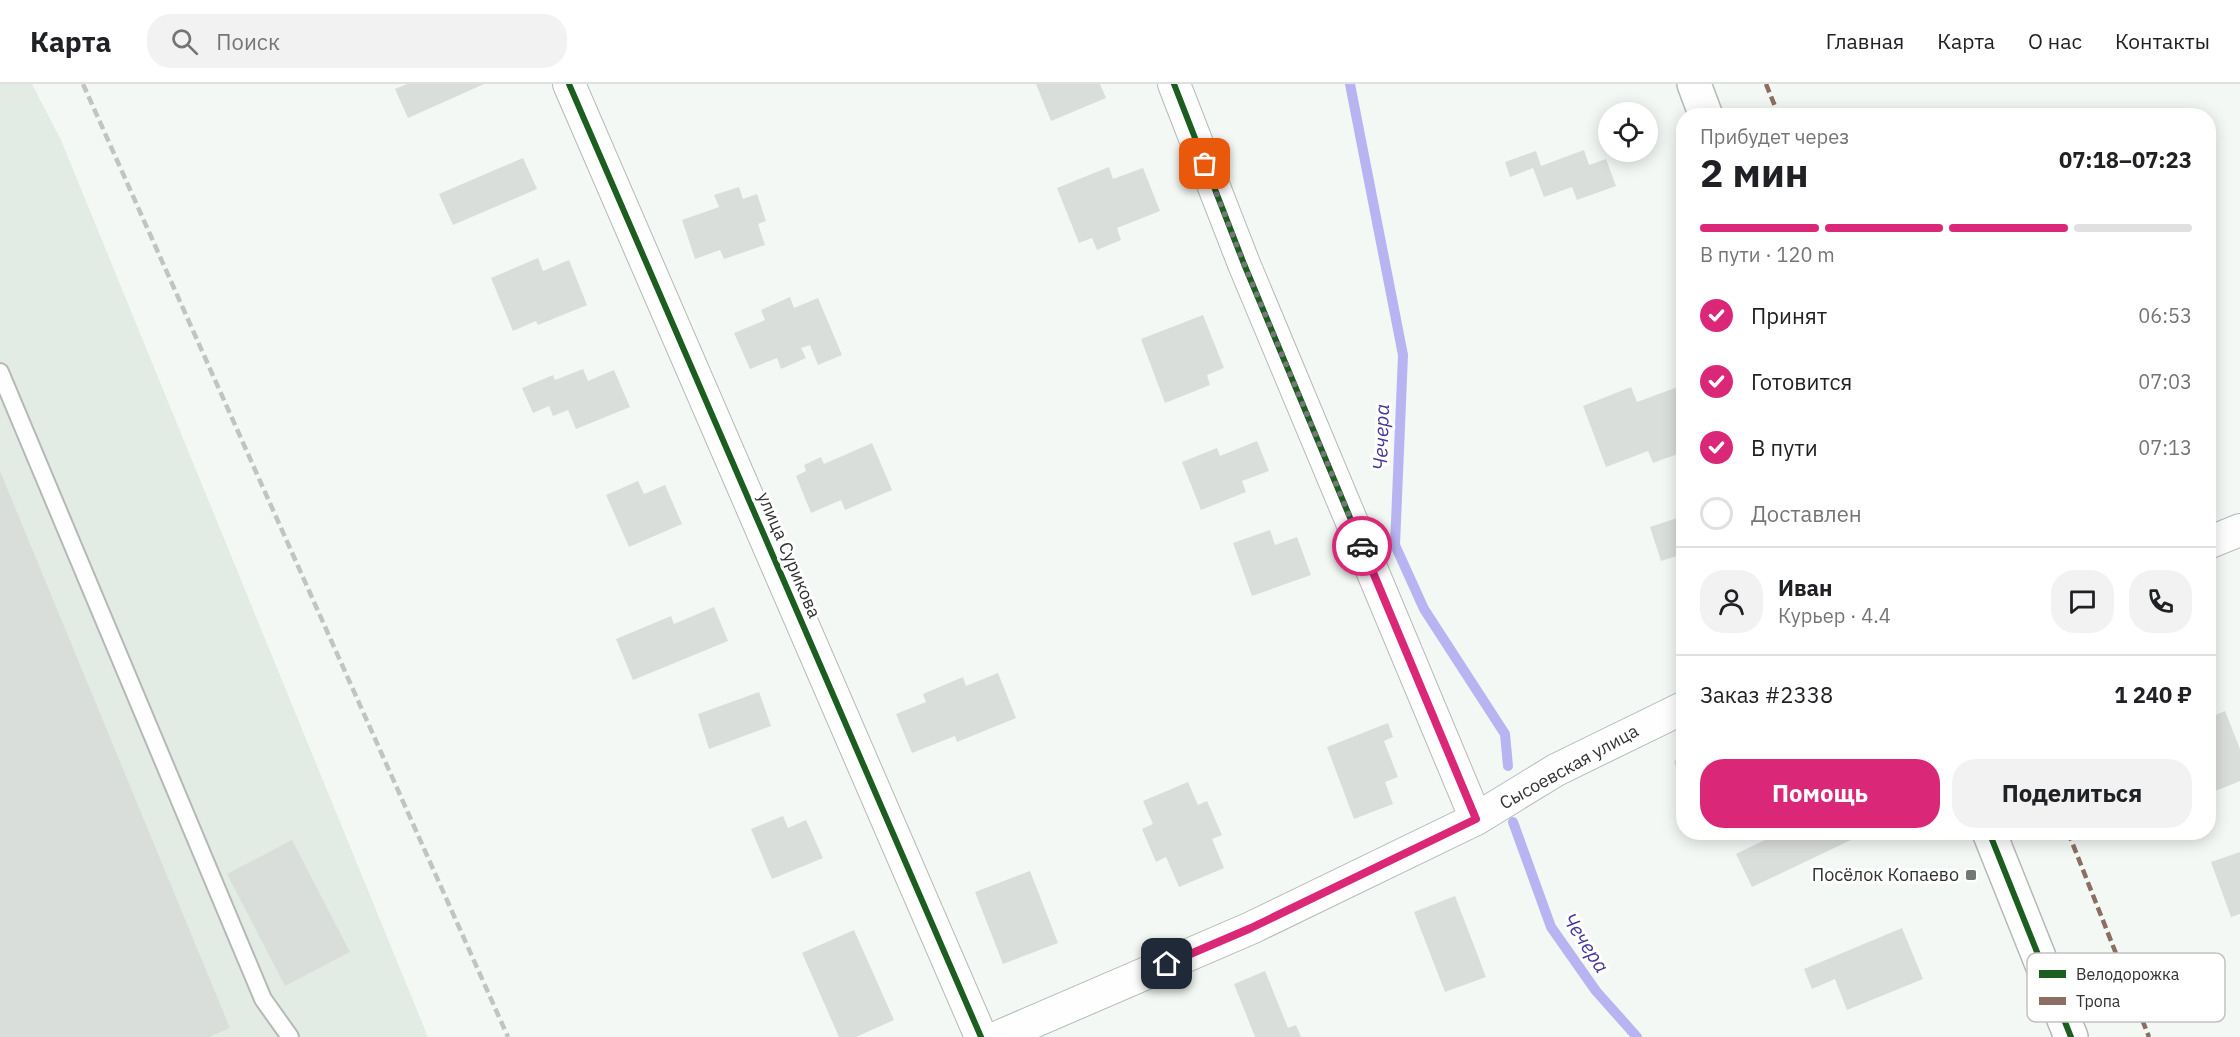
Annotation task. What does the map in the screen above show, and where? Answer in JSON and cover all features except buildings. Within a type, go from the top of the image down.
[{"type":"street","name":"улица Сурикова","points":[[569,84],[981,1037]]},
{"type":"street","points":[[1174,84],[1244,264],[1476,819]]},
{"type":"street","points":[[1694,84],[1703,108]]},
{"type":"street","points":[[2216,540],[2240,530]]},
{"type":"street","name":"Сысоевская улица","points":[[998,1037],[1251,928],[1476,819],[1556,770],[1676,711]]},
{"type":"street","points":[[1992,840],[2037,953]]},
{"type":"street","points":[[2065,1022],[2071,1037]]},
{"type":"lane","points":[[0,372],[263,999],[290,1037]]},
{"type":"shaded area","points":[[0,84],[32,84],[61,140],[428,1037],[0,1037]]},
{"type":"waterway","name":"Чечера","points":[[1350,84],[1403,355],[1395,545],[1424,609],[1505,734],[1508,766]]},
{"type":"waterway","name":"Чечера","points":[[1513,822],[1551,927],[1596,991],[1637,1037]]},
{"type":"railway","points":[[83,84],[508,1037]]},
{"type":"marked path","points":[[1766,84],[1776,108]]},
{"type":"marked path","points":[[2071,840],[2116,953]]},
{"type":"marked path","points":[[2143,1022],[2149,1037]]},
{"type":"cycle path","points":[[569,84],[981,1037]]},
{"type":"cycle path","points":[[1174,84],[1244,264],[1476,819]]},
{"type":"cycle path","points":[[1992,840],[2037,953]]},
{"type":"cycle path","points":[[2065,1022],[2071,1037]]},
{"type":"way so far","points":[[1205,164],[1244,264],[1362,546]]},
{"type":"place","name":"Посёлок Копаево","points":[[1971,875]]},
{"type":"route","points":[[1167,964],[1251,928],[1476,819],[1362,546]]}]
